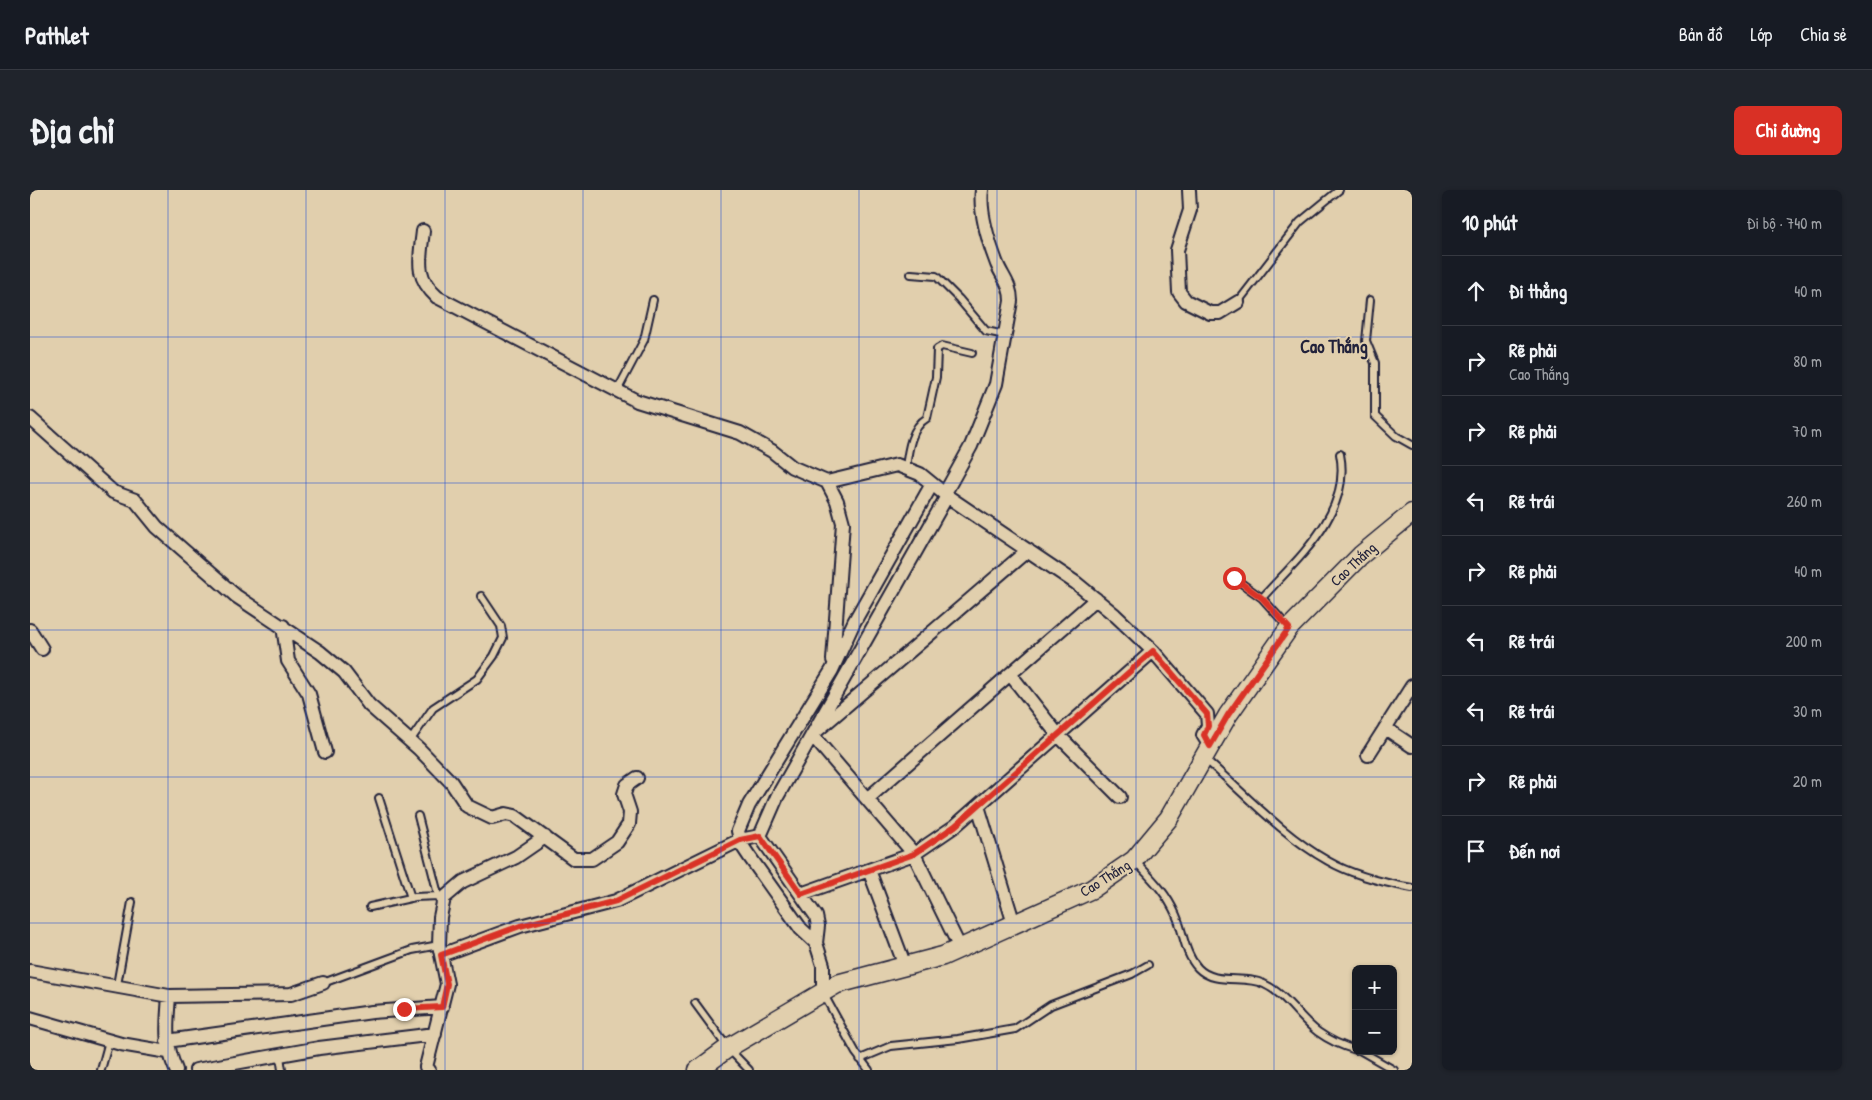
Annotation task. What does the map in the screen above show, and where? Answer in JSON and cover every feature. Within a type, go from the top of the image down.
[{"type":"main road","name":"Cao Thắng","points":[[698,1070],[728,1048],[837,984],[943,956],[1092,889],[1134,860],[1169,818],[1228,715],[1289,628],[1361,555],[1412,513]]},
{"type":"street","points":[[760,836],[777,797],[946,494],[971,446],[996,384],[1011,291],[998,266],[988,232],[982,206],[982,190]]},
{"type":"street","points":[[1189,190],[1190,210],[1177,250],[1179,292],[1186,301],[1210,313],[1220,313],[1238,302]]},
{"type":"street","points":[[423,231],[419,269],[427,288],[437,297],[637,401],[740,433],[772,451],[792,466],[827,482],[838,501],[843,523],[832,670]]},
{"type":"street","points":[[30,418],[114,492],[135,500],[157,527],[236,596],[283,626],[344,672],[369,704],[451,782],[467,806],[492,818],[506,814],[515,816],[574,859],[592,859],[608,849],[624,834],[629,824],[630,812],[624,794],[627,785],[637,778]]},
{"type":"street","points":[[827,482],[872,472],[884,467],[897,465],[906,468],[920,474],[1028,550],[1096,600],[1153,651],[1207,714],[1208,726],[1204,735],[1207,752]]},
{"type":"street","points":[[816,943],[800,929],[749,856],[740,840],[738,831],[749,805],[832,670],[854,622],[932,484]]},
{"type":"street","points":[[812,735],[1028,550]]},
{"type":"street","points":[[867,799],[1096,600]]},
{"type":"street","points":[[283,626],[288,661],[309,694],[325,752]]},
{"type":"street","points":[[30,630],[42,649]]},
{"type":"street","points":[[801,894],[914,854],[955,826],[1153,651]]},
{"type":"street","points":[[1010,674],[1058,735],[1120,797]]},
{"type":"street","points":[[1368,755],[1412,686]]},
{"type":"street","points":[[1385,728],[1412,746]]},
{"type":"street","points":[[812,735],[914,854],[960,948]]},
{"type":"street","points":[[978,806],[1014,924]]},
{"type":"street","points":[[440,950],[520,926],[616,901],[740,840],[760,836]]},
{"type":"street","points":[[760,836],[816,916],[818,926],[816,943],[823,965],[823,992]]},
{"type":"street","points":[[429,1070],[426,1067],[447,984],[440,950],[440,902],[463,882],[516,857],[545,837]]},
{"type":"street","points":[[869,870],[905,966]]},
{"type":"street","points":[[30,970],[169,996],[291,994],[322,983]]},
{"type":"street","points":[[169,996],[167,1046],[176,1070]]},
{"type":"street","points":[[30,1018],[109,1041],[167,1046],[364,1014],[442,1007]]},
{"type":"street","points":[[196,1070],[319,1048],[435,1034]]},
{"type":"lane","points":[[1238,302],[1300,222],[1339,190]]},
{"type":"lane","points":[[911,274],[936,276],[960,300],[986,331],[1005,335]]},
{"type":"lane","points":[[616,391],[644,340],[653,300]]},
{"type":"lane","points":[[1370,300],[1366,341],[1375,363],[1376,416],[1396,436],[1412,445]]},
{"type":"lane","points":[[906,468],[909,446],[922,422],[927,418],[936,378],[937,349],[942,346],[972,353]]},
{"type":"lane","points":[[1262,598],[1312,544],[1335,506],[1343,469],[1340,454]]},
{"type":"lane","points":[[1234,578],[1262,598],[1289,628]]},
{"type":"lane","points":[[410,741],[434,708],[476,679],[494,656],[503,638],[501,626],[481,596]]},
{"type":"lane","points":[[1207,752],[1275,822],[1329,862],[1366,876],[1412,888]]},
{"type":"lane","points":[[379,798],[411,898]]},
{"type":"lane","points":[[370,907],[411,898],[440,902],[418,816]]},
{"type":"lane","points":[[1134,860],[1164,892],[1177,917],[1187,950],[1199,969],[1215,978],[1263,983],[1285,999],[1317,1032],[1340,1045],[1352,1049]]},
{"type":"lane","points":[[117,985],[132,902]]},
{"type":"lane","points":[[322,983],[412,950],[440,950]]},
{"type":"lane","points":[[860,1059],[892,1046],[958,1039],[1015,1029],[1051,1005],[1132,974],[1148,964]]},
{"type":"lane","points":[[823,992],[860,1059],[869,1070]]},
{"type":"lane","points":[[695,1003],[728,1048],[748,1070]]},
{"type":"lane","points":[[101,1070],[109,1041]]},
{"type":"lane","points":[[1367,1055],[1394,1070]]},
{"type":"lane","points":[[280,1056],[282,1070]]},
{"type":"district","name":"Cao Thắng","points":[[1334,346]]},
{"type":"route","points":[[404,1009],[442,1007],[447,984],[441,955],[520,926],[616,901],[740,840],[760,836],[801,894],[914,854],[955,826],[1153,651],[1207,714],[1208,726],[1204,735],[1210,746],[1228,715],[1289,628],[1262,598],[1234,578]]}]
